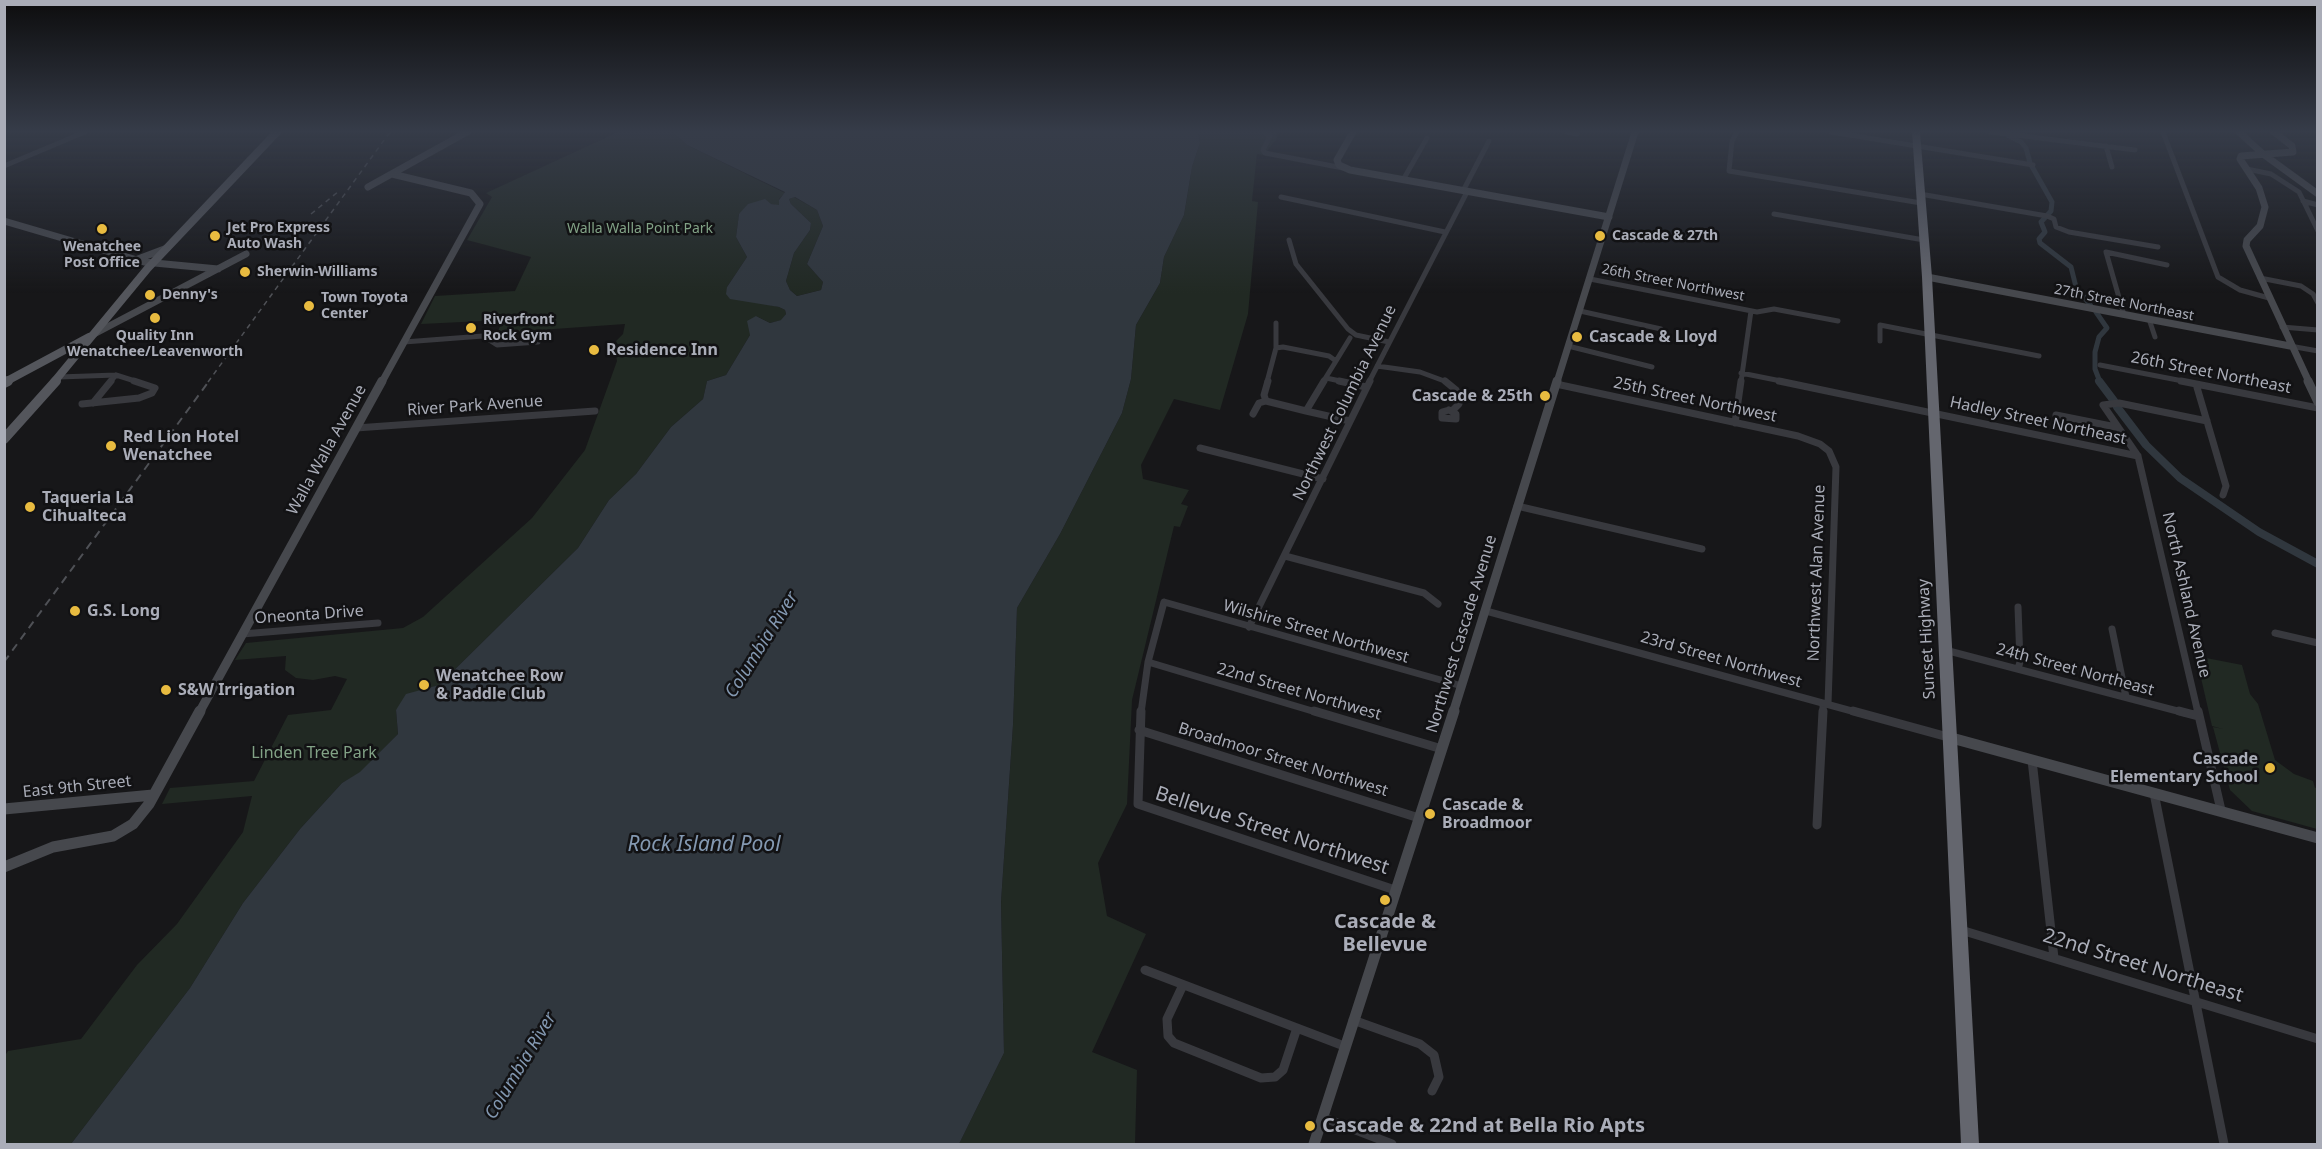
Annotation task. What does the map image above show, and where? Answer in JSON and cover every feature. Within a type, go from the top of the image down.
[{"type":"highway","name":"Sunset Highway","points":[[1920,186],[1927,277],[1970,1144]]},
{"type":"main road","points":[[4,383],[111,323],[169,247],[225,186]]},
{"type":"main road","points":[[158,264],[182,241],[187,229]]},
{"type":"main road","points":[[4,439],[68,368],[94,334]]},
{"type":"main road","points":[[39,364],[60,361],[68,368]]},
{"type":"street","name":"Walla Walla Avenue","points":[[4,867],[53,848],[113,836],[138,819],[480,202],[471,193],[440,186]]},
{"type":"street","points":[[1432,186],[1609,217]]},
{"type":"street","name":"Northwest Columbia Avenue","points":[[1249,627],[1468,186]]},
{"type":"street","name":"Northwest Cascade Avenue","points":[[1314,1144],[1486,611],[1619,186]]},
{"type":"street","points":[[1833,186],[2048,216],[2052,217],[2056,227],[2061,230],[2158,247]]},
{"type":"street","points":[[2183,186],[2216,272],[2230,286],[2269,297]]},
{"type":"street","points":[[2257,186],[2265,207],[2260,226],[2246,242],[2290,346],[2318,402]]},
{"type":"street","points":[[2289,186],[2299,192],[2318,231]]},
{"type":"street","points":[[1281,197],[1445,232]]},
{"type":"street","points":[[2303,201],[2318,205]]},
{"type":"street","points":[[1774,214],[1924,240]]},
{"type":"street","points":[[7,224],[158,264],[218,269]]},
{"type":"street","points":[[1289,240],[1296,264],[1348,329],[1356,335],[1389,342]]},
{"type":"street","points":[[135,259],[152,255],[169,247]]},
{"type":"street","points":[[2124,315],[2106,252],[2167,265]]},
{"type":"street","points":[[94,334],[246,254]]},
{"type":"street","name":"27th Street Northeast","points":[[1927,277],[2318,351]]},
{"type":"street","points":[[2260,278],[2306,288],[2318,303]]},
{"type":"street","name":"26th Street Northwest","points":[[1590,279],[1751,311],[1774,309],[1838,321]]},
{"type":"street","points":[[1580,311],[1661,329]]},
{"type":"street","points":[[1734,423],[1751,311]]},
{"type":"street","points":[[2149,320],[2155,337]]},
{"type":"street","points":[[1266,401],[1263,395],[1276,348],[1276,323]]},
{"type":"street","points":[[1880,341],[1880,325],[2039,356]]},
{"type":"street","points":[[2282,327],[2318,330]]},
{"type":"street","points":[[404,342],[483,336],[497,345],[538,342]]},
{"type":"street","points":[[1306,411],[1350,338]]},
{"type":"street","points":[[1569,346],[1652,367]]},
{"type":"street","points":[[1276,348],[1283,347],[1329,356],[1336,361]]},
{"type":"street","name":"26th Street Northeast","points":[[2100,365],[2318,408]]},
{"type":"street","points":[[1377,366],[1420,372],[1443,379],[1456,390],[1459,397],[1459,404],[1452,411]]},
{"type":"street","name":"Hadley Street Northeast","points":[[1741,373],[2138,456]]},
{"type":"street","points":[[58,377],[117,375],[154,387],[154,390],[139,398],[82,404]]},
{"type":"street","points":[[93,403],[117,375]]},
{"type":"street","points":[[1327,377],[1367,386]]},
{"type":"street","name":"25th Street Northwest","points":[[1557,384],[1807,438],[1825,447]]},
{"type":"street","points":[[2196,384],[2226,486],[2223,495]]},
{"type":"street","points":[[1252,414],[1259,403],[1266,401],[1350,422]]},
{"type":"street","name":"North Ashland Avenue","points":[[2207,421],[2110,402],[2103,405],[2138,456],[2221,810]]},
{"type":"street","name":"River Park Avenue","points":[[356,428],[595,411]]},
{"type":"street","points":[[2056,415],[2116,427]]},
{"type":"street","name":"Northwest Alan Avenue","points":[[1817,825],[1826,703],[1836,467],[1833,456],[1825,447]]},
{"type":"street","points":[[1200,448],[1323,479]]},
{"type":"street","points":[[1517,506],[1702,549]]},
{"type":"street","points":[[1285,556],[1424,593],[1438,604]]},
{"type":"street","name":"Wilshire Street Northwest","points":[[1148,662],[1164,602],[1462,686]]},
{"type":"street","points":[[2018,607],[2020,662],[2018,669]]},
{"type":"street","name":"23rd Street Northwest","points":[[1486,611],[1948,736]]},
{"type":"street","name":"Oneonta Drive","points":[[242,634],[378,623]]},
{"type":"street","points":[[2112,629],[2126,697]]},
{"type":"street","points":[[2275,633],[2318,643]]},
{"type":"street","name":"24th Street Northeast","points":[[1945,650],[2198,716]]},
{"type":"street","points":[[1139,730],[1148,662]]},
{"type":"street","name":"22nd Street Northwest","points":[[1148,662],[1442,749]]},
{"type":"street","name":"Bellevue Street Northwest","points":[[1139,730],[1138,804],[1395,890]]},
{"type":"street","name":"Broadmoor Street Northwest","points":[[1139,730],[1419,818]]},
{"type":"street","points":[[1948,736],[2318,837]]},
{"type":"street","points":[[2032,760],[2054,958]]},
{"type":"street","points":[[2154,793],[2224,1144]]},
{"type":"street","name":"East 9th Street","points":[[4,809],[153,795]]},
{"type":"street","name":"22nd Street Northeast","points":[[1958,929],[2318,1039]]},
{"type":"street","points":[[1145,970],[1344,1046]]},
{"type":"street","points":[[1183,985],[1167,1019],[1168,1036],[1174,1043],[1261,1078],[1275,1077],[1283,1070],[1298,1028]]},
{"type":"street","points":[[1353,1020],[1420,1044],[1434,1055],[1439,1077],[1432,1091]]},
{"type":"street","points":[[1322,1117],[1392,1144]]},
{"type":"green space","points":[[502,186],[770,186],[785,193],[779,199],[779,206],[771,204],[739,214],[736,237],[747,257],[727,287],[759,302],[779,307],[785,310],[786,314],[782,320],[770,323],[756,316],[750,335],[726,375],[707,381],[703,399],[671,427],[636,474],[609,500],[578,548],[439,685],[428,689],[396,710],[398,734],[360,773],[342,783],[300,829],[243,903],[190,988],[71,1144],[5,1144],[4,1057],[8,1051],[81,1039],[137,965],[177,924],[243,832],[252,796],[162,804],[170,788],[254,781],[288,715],[331,710],[347,679],[335,676],[313,680],[296,678],[285,670],[286,656],[235,660],[246,643],[403,628],[423,617],[532,518],[585,450],[617,361],[616,355],[620,349],[616,341],[623,334],[625,324],[497,333],[503,320],[421,324],[435,296],[515,291],[531,257],[467,240],[492,197],[486,193]]},
{"type":"green space","points":[[1189,186],[1254,186],[1252,201],[1258,202],[1248,314],[1220,410],[1174,399],[1141,465],[1143,479],[1189,490],[1181,504],[1188,506],[1180,527],[1174,526],[1132,700],[1127,804],[1098,863],[1107,916],[1146,934],[1092,1052],[1137,1070],[1135,1144],[959,1144],[1004,1053],[1001,902],[1013,725],[1017,608],[1060,534],[1122,413],[1131,379],[1136,325],[1160,283],[1164,257],[1184,215]]},
{"type":"green space","points":[[794,197],[817,210],[823,226],[807,264],[823,282],[821,290],[797,296],[790,290],[786,281],[794,253],[810,230],[811,223],[791,204],[789,199]]},
{"type":"green space","points":[[2196,656],[2242,665],[2250,694],[2258,704],[2275,760],[2294,774],[2313,781],[2315,788],[2317,787],[2317,829],[2252,811],[2230,790],[2213,727],[2223,729],[2212,726]]},
{"type":"water","name":"Rock Island Pool","points":[[772,186],[1189,186],[1184,215],[1164,257],[1160,283],[1136,325],[1131,379],[1122,413],[1060,534],[1017,608],[1013,725],[1001,902],[1004,1053],[959,1144],[71,1144],[190,988],[243,903],[300,829],[342,783],[360,772],[398,734],[396,710],[406,694],[439,685],[578,548],[609,500],[636,474],[671,427],[703,399],[707,381],[726,375],[750,335],[747,321],[756,316],[770,323],[781,320],[786,314],[785,310],[779,307],[730,299],[726,294],[727,287],[747,257],[736,237],[739,214],[748,204],[765,199],[771,204],[779,205],[779,200],[785,192]],"holes":[[[795,197],[817,210],[823,226],[807,264],[823,282],[821,290],[797,296],[790,290],[786,281],[794,253],[810,230],[811,223],[791,204],[789,199]]]},
{"type":"waterway","points":[[2043,186],[2052,202],[2051,211],[2041,222],[2045,232],[2039,239],[2040,243],[2071,267],[2076,287],[2091,306]]},
{"type":"waterway","points":[[2096,312],[2107,328],[2099,337],[2095,352],[2095,369],[2100,382]]},
{"type":"waterway","points":[[2099,381],[2114,401]]},
{"type":"waterway","points":[[2117,407],[2146,445],[2180,478],[2259,532],[2318,564]]},
{"type":"railway","points":[[208,382],[351,186]]},
{"type":"railway","points":[[311,214],[339,191]]},
{"type":"railway","points":[[4,662],[209,381]]},
{"type":"place","name":"Wenatchee Post Office","points":[[102,229]]},
{"type":"place","name":"Jet Pro Express Auto Wash","points":[[215,236]]},
{"type":"place","name":"Cascade & 27th","points":[[1600,236]]},
{"type":"place","name":"Sherwin-Williams","points":[[245,272]]},
{"type":"place","name":"Denny's","points":[[150,295]]},
{"type":"place","name":"Town Toyota Center","points":[[309,306]]},
{"type":"place","name":"Quality Inn Wenatchee/Leavenworth","points":[[155,318]]},
{"type":"place","name":"Riverfront Rock Gym","points":[[471,328]]},
{"type":"place","name":"Cascade & Lloyd","points":[[1577,337]]},
{"type":"place","name":"Residence Inn","points":[[594,350]]},
{"type":"place","name":"Cascade & 25th","points":[[1545,396]]},
{"type":"place","name":"Red Lion Hotel Wenatchee","points":[[111,446]]},
{"type":"place","name":"Taqueria La Cihualteca","points":[[30,507]]},
{"type":"place","name":"G.S. Long","points":[[75,611]]},
{"type":"place","name":"Wenatchee Row & Paddle Club","points":[[424,685]]},
{"type":"place","name":"S&W Irrigation","points":[[166,690]]},
{"type":"place","name":"Cascade Elementary School","points":[[2270,768]]},
{"type":"place","name":"Cascade & Broadmoor","points":[[1430,814]]},
{"type":"place","name":"Cascade & Bellevue","points":[[1385,900]]},
{"type":"place","name":"Cascade & 22nd at Bella Rio Apts","points":[[1310,1126]]},
{"type":"park label","name":"Walla Walla Point Park","points":[[640,229]]},
{"type":"park label","name":"Linden Tree Park","points":[[314,753]]},
{"type":"water label","name":"Columbia River","points":[[762,645]]},
{"type":"water label","name":"Columbia River","points":[[521,1066]]}]
